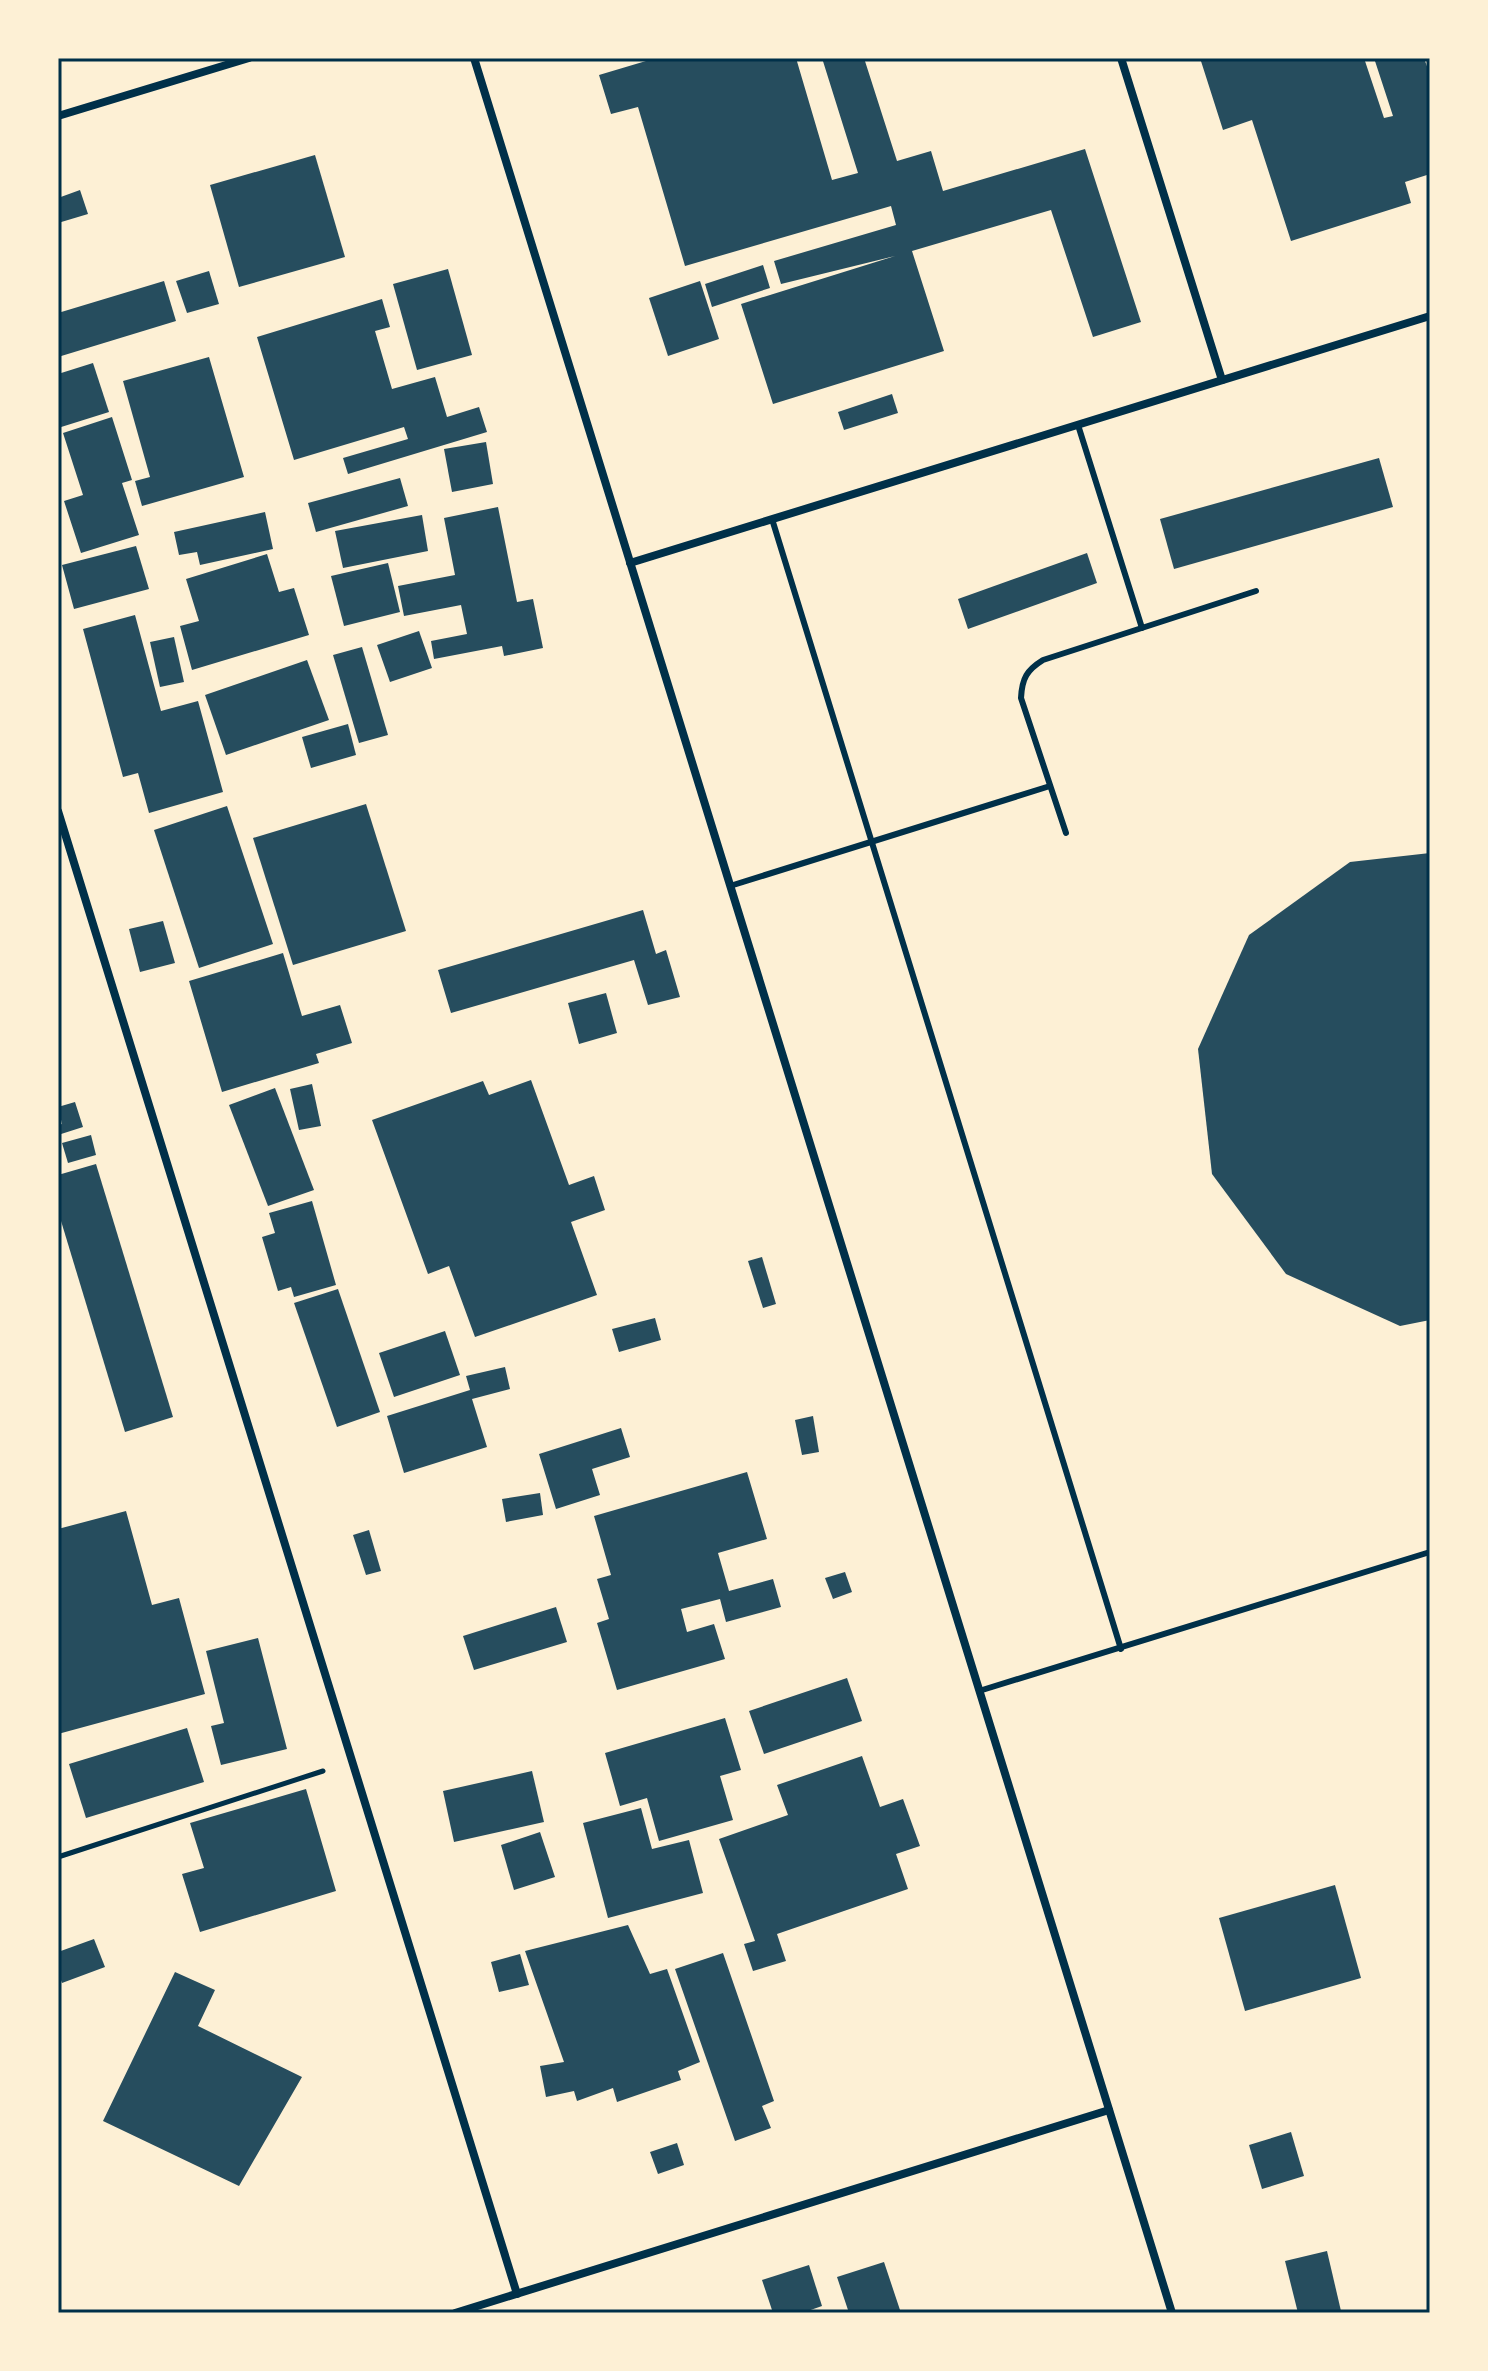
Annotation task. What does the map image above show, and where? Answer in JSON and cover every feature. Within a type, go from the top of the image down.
[{"type":"street","points":[[58,116],[249,58]]},
{"type":"street","points":[[474,58],[1172,2313]]},
{"type":"street","points":[[1121,58],[1222,380]]},
{"type":"street","points":[[630,563],[1430,316]]},
{"type":"street","points":[[58,811],[517,2294]]},
{"type":"street","points":[[455,2313],[1109,2110]]},
{"type":"lane","points":[[1078,425],[1142,628]]},
{"type":"lane","points":[[772,519],[1121,1649]]},
{"type":"lane","points":[[1066,833],[1021,698],[1021,682],[1030,668],[1043,660],[1256,591]]},
{"type":"lane","points":[[730,886],[1050,786]]},
{"type":"lane","points":[[979,1691],[1430,1552]]},
{"type":"path","points":[[58,1857],[352,1761]]},
{"type":"building","points":[[656,58],[796,58],[832,180],[858,173],[822,58],[864,58],[897,161],[931,151],[943,191],[1085,149],[1141,322],[1093,337],[1051,210],[912,251],[944,351],[773,404],[741,304],[895,256],[781,284],[774,261],[896,225],[891,206],[685,266],[638,107],[611,114],[599,75]]},
{"type":"building","points":[[1200,58],[1364,58],[1384,118],[1393,116],[1374,58],[1424,58],[1430,75],[1430,174],[1405,182],[1411,203],[1291,241],[1252,120],[1223,130]]},
{"type":"building","points":[[315,155],[345,257],[239,287],[210,185]]},
{"type":"building","points":[[80,190],[88,214],[58,223],[58,198]]},
{"type":"building","points":[[763,265],[770,288],[712,307],[705,284]]},
{"type":"building","points":[[448,269],[472,355],[417,370],[393,284]]},
{"type":"building","points":[[209,271],[219,304],[187,313],[176,281]]},
{"type":"building","points":[[164,281],[176,321],[58,357],[58,313]]},
{"type":"building","points":[[700,281],[719,339],[668,356],[649,298]]},
{"type":"building","points":[[382,299],[390,327],[375,331],[392,389],[435,377],[447,417],[479,407],[487,432],[348,474],[343,458],[408,439],[404,427],[294,460],[257,337]]},
{"type":"building","points":[[209,357],[244,477],[142,506],[135,481],[150,477],[123,381]]},
{"type":"building","points":[[93,363],[109,412],[58,428],[58,374]]},
{"type":"building","points":[[892,394],[898,413],[844,430],[838,412]]},
{"type":"building","points":[[112,417],[132,480],[122,483],[139,535],[81,553],[64,501],[83,495],[63,433]]},
{"type":"building","points":[[486,442],[493,484],[452,492],[444,449]]},
{"type":"building","points":[[1379,458],[1393,507],[1174,569],[1160,519]]},
{"type":"building","points":[[400,478],[408,506],[316,532],[308,503]]},
{"type":"building","points":[[498,507],[517,602],[533,599],[543,648],[504,656],[502,646],[434,659],[431,641],[467,634],[461,605],[404,616],[398,586],[455,575],[444,518]]},
{"type":"building","points":[[265,512],[273,549],[200,565],[197,552],[179,555],[174,532]]},
{"type":"building","points":[[422,515],[428,551],[343,568],[335,531]]},
{"type":"building","points":[[136,546],[149,589],[74,609],[62,565]]},
{"type":"building","points":[[1087,553],[1097,583],[968,629],[958,599]]},
{"type":"building","points":[[267,554],[279,592],[294,588],[309,635],[192,670],[180,626],[199,621],[186,579]]},
{"type":"building","points":[[388,563],[400,612],[344,626],[331,576]]},
{"type":"building","points":[[135,615],[161,711],[198,701],[223,792],[149,813],[138,773],[123,777],[83,629]]},
{"type":"building","points":[[419,631],[432,668],[390,682],[377,645]]},
{"type":"building","points":[[174,637],[184,682],[160,687],[150,642]]},
{"type":"building","points":[[362,647],[388,735],[359,743],[333,655]]},
{"type":"building","points":[[307,660],[329,720],[226,755],[205,695]]},
{"type":"building","points":[[348,724],[356,755],[311,768],[302,737]]},
{"type":"building","points":[[366,804],[406,931],[293,965],[253,838]]},
{"type":"building","points":[[227,806],[273,944],[199,968],[154,830]]},
{"type":"building","points":[[1430,853],[1430,1320],[1400,1326],[1286,1274],[1212,1174],[1198,1049],[1249,935],[1350,862]]},
{"type":"building","points":[[643,910],[656,954],[666,950],[680,997],[648,1005],[634,960],[451,1013],[438,970]]},
{"type":"building","points":[[163,921],[175,963],[140,972],[129,929]]},
{"type":"building","points":[[283,953],[302,1016],[340,1005],[352,1043],[316,1054],[319,1063],[222,1092],[189,981]]},
{"type":"building","points":[[606,993],[617,1033],[579,1044],[568,1003]]},
{"type":"building","points":[[531,1080],[569,1185],[594,1176],[605,1210],[571,1222],[597,1295],[475,1337],[449,1266],[428,1274],[372,1120],[483,1081],[489,1095]]},
{"type":"building","points":[[312,1084],[321,1126],[299,1130],[290,1089]]},
{"type":"building","points":[[275,1088],[314,1190],[268,1206],[229,1105]]},
{"type":"building","points":[[75,1102],[83,1127],[58,1135],[58,1125],[62,1124],[58,1107]]},
{"type":"building","points":[[91,1135],[96,1155],[68,1163],[62,1143]]},
{"type":"building","points":[[96,1164],[173,1417],[125,1432],[58,1211],[58,1175]]},
{"type":"building","points":[[312,1201],[336,1285],[294,1297],[291,1287],[278,1291],[262,1237],[275,1233],[269,1213]]},
{"type":"building","points":[[762,1257],[776,1304],[763,1308],[748,1261]]},
{"type":"building","points":[[338,1289],[380,1412],[337,1427],[294,1303]]},
{"type":"building","points":[[655,1318],[661,1340],[619,1352],[612,1329]]},
{"type":"building","points":[[445,1331],[460,1375],[394,1397],[379,1353]]},
{"type":"building","points":[[505,1367],[510,1389],[472,1399],[487,1447],[404,1473],[387,1416],[470,1390],[466,1376]]},
{"type":"building","points":[[813,1416],[819,1452],[802,1455],[795,1420]]},
{"type":"building","points":[[621,1428],[630,1457],[592,1469],[600,1495],[556,1509],[539,1454]]},
{"type":"building","points":[[747,1472],[767,1539],[718,1553],[729,1591],[773,1579],[781,1607],[726,1622],[720,1599],[681,1609],[687,1632],[714,1624],[725,1659],[617,1690],[597,1623],[609,1619],[597,1579],[611,1575],[594,1516]]},
{"type":"building","points":[[540,1493],[543,1515],[506,1522],[502,1499]]},
{"type":"building","points":[[126,1511],[152,1605],[179,1598],[205,1694],[58,1734],[58,1529]]},
{"type":"building","points":[[369,1530],[381,1571],[366,1575],[353,1535]]},
{"type":"building","points":[[845,1572],[852,1592],[833,1599],[825,1578]]},
{"type":"building","points":[[556,1607],[567,1642],[474,1670],[463,1636]]},
{"type":"building","points":[[258,1638],[287,1749],[221,1765],[211,1726],[224,1723],[206,1651]]},
{"type":"building","points":[[847,1678],[862,1721],[764,1754],[749,1711]]},
{"type":"building","points":[[725,1718],[741,1770],[720,1776],[733,1820],[659,1841],[647,1798],[620,1806],[605,1753]]},
{"type":"building","points":[[187,1728],[204,1782],[86,1818],[69,1764]]},
{"type":"building","points":[[862,1756],[880,1807],[903,1799],[920,1846],[896,1854],[908,1889],[777,1934],[786,1961],[753,1971],[744,1944],[755,1941],[719,1839],[788,1815],[777,1785]]},
{"type":"building","points":[[532,1771],[544,1822],[454,1842],[443,1791]]},
{"type":"building","points":[[306,1789],[336,1891],[200,1932],[182,1874],[204,1868],[190,1823]]},
{"type":"building","points":[[641,1808],[652,1849],[689,1840],[703,1893],[608,1918],[583,1823]]},
{"type":"building","points":[[540,1832],[555,1877],[514,1890],[501,1845]]},
{"type":"building","points":[[1335,1885],[1361,1978],[1245,2011],[1219,1918]]},
{"type":"building","points":[[628,1925],[650,1974],[667,1969],[700,2062],[678,2071],[681,2080],[617,2102],[613,2088],[577,2101],[574,2091],[546,2097],[540,2066],[564,2062],[525,1951]]},
{"type":"building","points":[[94,1939],[105,1967],[62,1983],[58,1972],[58,1952]]},
{"type":"building","points":[[723,1953],[774,2101],[762,2106],[771,2128],[735,2141],[675,1969]]},
{"type":"building","points":[[520,1954],[529,1985],[499,1992],[491,1962]]},
{"type":"building","points":[[175,1972],[215,1990],[198,2026],[302,2077],[239,2186],[103,2121]]},
{"type":"building","points":[[1291,2132],[1304,2176],[1262,2189],[1249,2145]]},
{"type":"building","points":[[677,2143],[684,2165],[658,2174],[650,2152]]},
{"type":"building","points":[[1327,2251],[1341,2311],[1298,2313],[1285,2261]]},
{"type":"building","points":[[884,2262],[901,2313],[849,2313],[837,2277]]},
{"type":"building","points":[[809,2265],[822,2306],[802,2313],[773,2313],[762,2280]]}]
